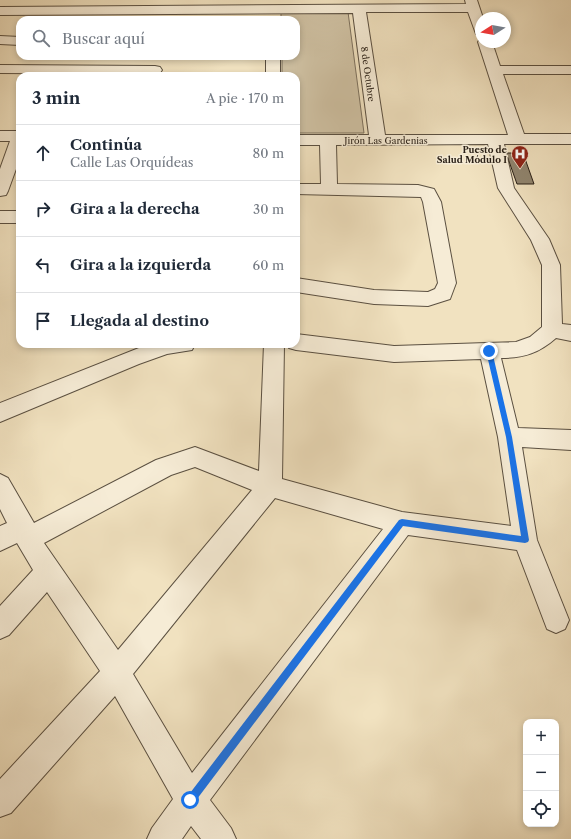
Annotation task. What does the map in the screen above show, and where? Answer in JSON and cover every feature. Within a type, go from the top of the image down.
[{"type":"street","points":[[3,8],[167,10],[273,15],[359,9],[472,4]]},
{"type":"street","name":"8 de Octubre","points":[[359,9],[378,140]]},
{"type":"street","points":[[0,40],[16,41]]},
{"type":"street","points":[[487,48],[518,140]]},
{"type":"street","points":[[273,60],[273,72]]},
{"type":"street","points":[[48,72],[88,63],[156,67]]},
{"type":"street","points":[[0,69],[32,72]]},
{"type":"street","points":[[494,70],[571,70]]},
{"type":"street","points":[[0,136],[16,136]]},
{"type":"street","name":"Jirón Las Gardenias","points":[[300,140],[571,139]]},
{"type":"street","points":[[328,140],[329,190]]},
{"type":"street","points":[[300,342],[394,354],[517,350],[537,343],[552,330],[551,265],[540,239],[506,188],[495,140]]},
{"type":"street","points":[[0,191],[16,147]]},
{"type":"street","points":[[300,190],[418,190],[428,193],[432,202],[447,283],[443,294],[428,299],[374,297],[300,287]]},
{"type":"street","points":[[0,217],[16,217]]},
{"type":"street","points":[[552,330],[571,334]]},
{"type":"street","points":[[0,413],[132,358],[160,348]]},
{"type":"street","points":[[0,802],[117,673],[270,486],[274,348]]},
{"type":"street","points":[[489,351],[509,437],[525,540],[556,620]]},
{"type":"street","points":[[509,437],[571,440]]},
{"type":"street","points":[[17,535],[164,467],[195,457],[270,486],[402,523],[525,540]]},
{"type":"street","points":[[0,485],[17,535],[48,572],[117,673],[190,800],[220,839]]},
{"type":"street","points":[[163,839],[190,800],[402,523]]},
{"type":"street","points":[[0,626],[48,572]]},
{"type":"shaded area","points":[[281,12],[348,12],[364,133],[300,133],[300,72],[282,72],[282,60],[300,60],[300,16],[281,16]]},
{"type":"building","name":"Puesto de Salud Módulo I","points":[[506,153],[523,153],[534,184],[517,184]]},
{"type":"place","name":"Puesto de Salud Módulo I","points":[[520,169]]},
{"type":"route","points":[[190,800],[402,523],[525,540],[509,437],[489,351]]}]
